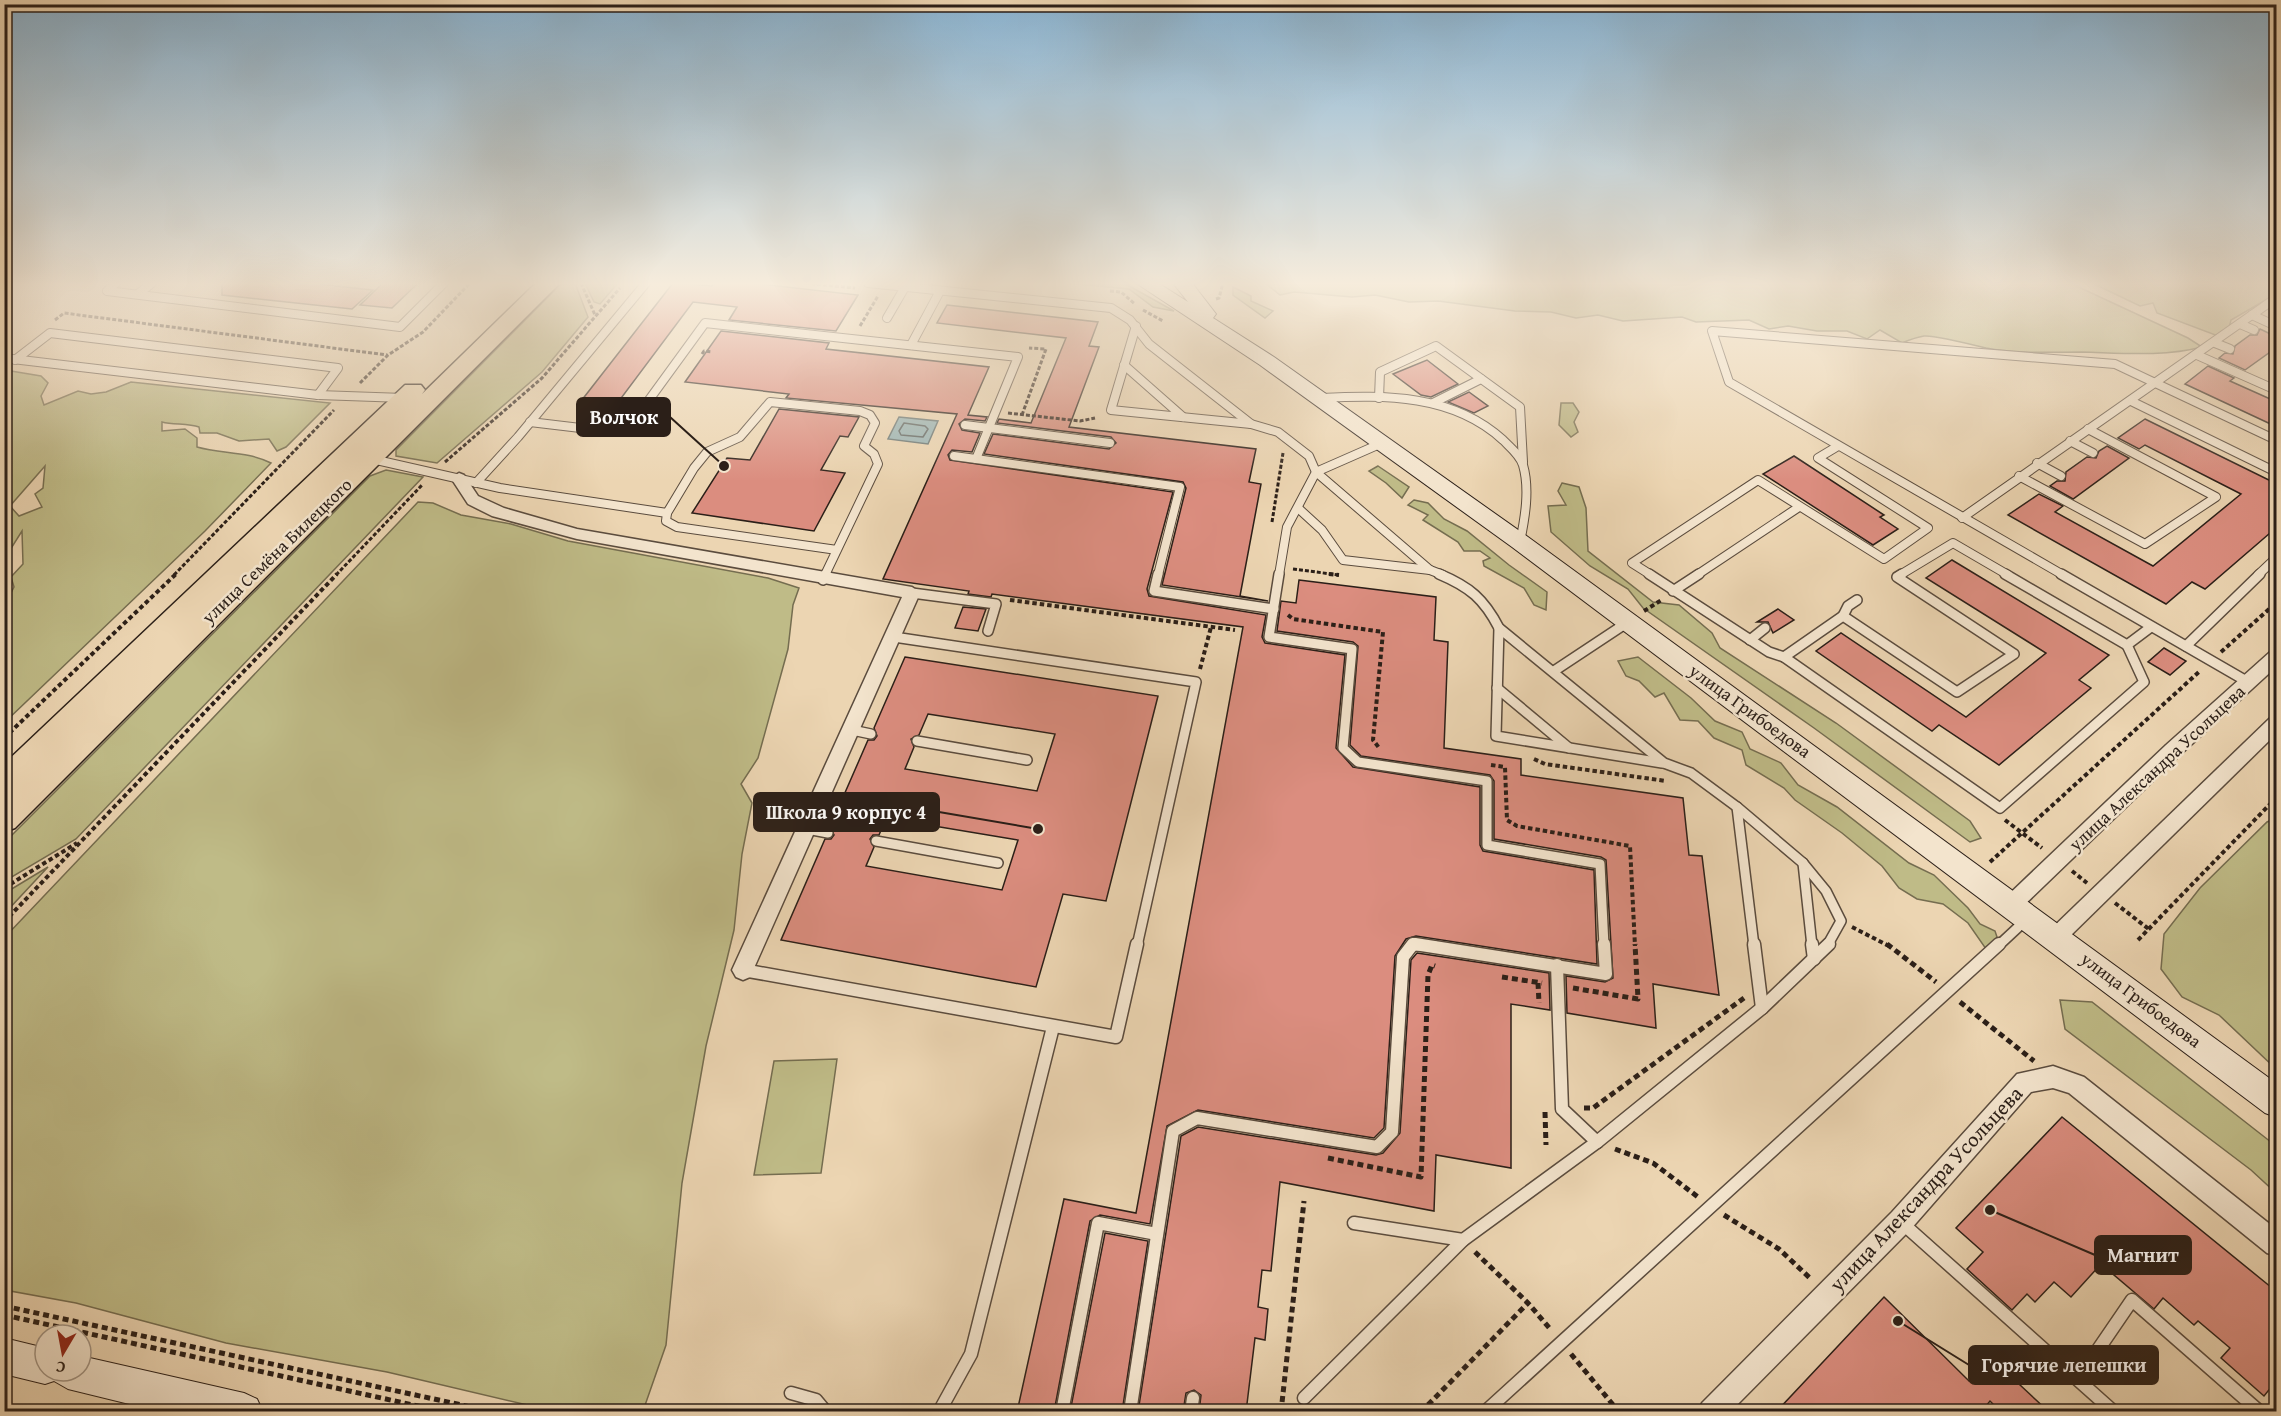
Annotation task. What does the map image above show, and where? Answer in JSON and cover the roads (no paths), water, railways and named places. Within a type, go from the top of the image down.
[{"type":"main road","name":"улица Семёна Билецкого","points":[[4,784],[455,349]]},
{"type":"main road","name":"улица Семёна Билецкого","points":[[4,819],[483,349]]},
{"type":"main road","name":"улица Грибоедова","points":[[1249,349],[1628,621],[2277,1102]]},
{"type":"main road","points":[[4,1356],[33,1363]]},
{"type":"main road","points":[[93,1377],[244,1412]]},
{"type":"street","points":[[468,481],[473,500],[498,512],[577,534],[823,580],[912,593],[743,970]]},
{"type":"street","name":"улица Александра Усольцева","points":[[2020,910],[2058,860],[2277,657]]},
{"type":"street","points":[[2056,937],[2277,723]]},
{"type":"street","name":"улица Александра Усольцева","points":[[1711,1412],[1900,1221],[2025,1082],[2053,1077],[2076,1085],[2277,1244]]},
{"type":"lane","points":[[15,360],[29,349]]},
{"type":"lane","points":[[182,349],[338,368],[318,394]]},
{"type":"lane","points":[[468,481],[530,422],[591,349]]},
{"type":"lane","points":[[530,422],[614,432],[630,426],[685,349]]},
{"type":"lane","points":[[947,349],[1018,357],[976,459]]},
{"type":"lane","points":[[1129,349],[1110,410],[1251,424],[1278,432],[1309,456],[1316,472],[1430,570]]},
{"type":"lane","points":[[1155,349],[1251,424]]},
{"type":"lane","points":[[1379,398],[1380,372],[1429,349]]},
{"type":"lane","points":[[1440,349],[1520,406],[1526,515],[1520,542]]},
{"type":"lane","points":[[1718,349],[1729,382],[2248,682]]},
{"type":"lane","points":[[1933,349],[2115,364],[2277,440]]},
{"type":"lane","points":[[1962,518],[2037,463],[2206,349]]},
{"type":"lane","points":[[2197,355],[2277,390]]},
{"type":"lane","points":[[4,358],[347,397],[404,398]]},
{"type":"lane","points":[[1124,365],[1183,417]]},
{"type":"lane","points":[[1433,403],[1481,379]]},
{"type":"lane","points":[[1320,398],[1379,398],[1433,403],[1465,411],[1488,425],[1523,462]]},
{"type":"lane","points":[[2131,401],[2277,472]]},
{"type":"lane","points":[[823,580],[878,464],[874,454],[864,446],[875,423],[870,415],[860,411],[770,402],[762,408],[744,434],[731,442],[712,447],[702,457],[667,513],[666,521],[677,527],[837,550]]},
{"type":"lane","points":[[965,425],[1110,443]]},
{"type":"lane","points":[[2019,476],[2145,544],[2216,496],[2088,429]]},
{"type":"lane","points":[[2070,441],[2092,453]]},
{"type":"lane","points":[[1130,1412],[1173,1131],[1197,1118],[1377,1147],[1392,1132],[1403,957],[1413,944],[1557,964],[1606,974],[1600,864],[1487,845],[1487,782],[1358,762],[1343,748],[1352,649],[1269,637],[1287,527],[1316,472],[1382,443]]},
{"type":"lane","points":[[1838,446],[1818,458],[1928,528],[1884,559],[1758,480],[1632,563],[1768,652],[1784,657],[2000,808],[2144,682],[2127,645],[1953,543],[1897,577],[2014,654],[1957,692],[1843,616]]},
{"type":"lane","points":[[954,456],[1180,487],[1154,591],[1274,609]]},
{"type":"lane","points":[[372,459],[468,481],[667,513]]},
{"type":"lane","points":[[2037,463],[2061,476]]},
{"type":"lane","points":[[1673,591],[1800,507]]},
{"type":"lane","points":[[1298,508],[1322,530],[1343,560],[1430,570],[1454,580],[1486,603],[1499,628],[1664,763]]},
{"type":"lane","points":[[2186,646],[2277,558]]},
{"type":"lane","points":[[912,593],[996,604],[988,631]]},
{"type":"lane","points":[[1784,657],[1843,616],[1848,606],[1857,600]]},
{"type":"lane","points":[[1554,671],[1628,621]]},
{"type":"lane","points":[[2127,645],[2151,627]]},
{"type":"lane","points":[[1304,1398],[1463,1240],[1597,1142],[1762,1008],[1832,941],[1841,921],[1826,891],[1803,863],[1737,807],[1691,773],[1664,763],[1496,736],[1499,628]]},
{"type":"lane","points":[[1750,640],[1766,628]]},
{"type":"lane","points":[[743,970],[1116,1037],[1196,681],[894,637]]},
{"type":"lane","points":[[1497,688],[1569,748]]},
{"type":"lane","points":[[852,730],[871,734]]},
{"type":"lane","points":[[917,741],[1027,760]]},
{"type":"lane","points":[[1737,807],[1762,1008]]},
{"type":"lane","points":[[807,829],[828,833]]},
{"type":"lane","points":[[876,841],[998,863]]},
{"type":"lane","points":[[1803,863],[1815,959]]},
{"type":"lane","points":[[1485,1412],[2020,910]]},
{"type":"lane","points":[[1557,964],[1562,1109],[1597,1142]]},
{"type":"lane","points":[[939,1412],[971,1354],[1053,1027]]},
{"type":"lane","points":[[1900,1221],[2114,1412]]},
{"type":"lane","points":[[1354,1222],[1463,1240]]},
{"type":"lane","points":[[1062,1412],[1098,1223],[1157,1234]]},
{"type":"lane","points":[[2078,1379],[2132,1300],[2260,1412]]},
{"type":"lane","points":[[792,1393],[816,1400],[826,1412]]},
{"type":"water","points":[[899,417],[938,421],[928,444],[888,439]]},
{"type":"place","name":"Волчок","points":[[724,466]]},
{"type":"place","name":"Школа 9 корпус 4","points":[[1038,829]]},
{"type":"place","name":"Магнит","points":[[1990,1210]]},
{"type":"place","name":"Горячие лепешки","points":[[1898,1321]]}]
